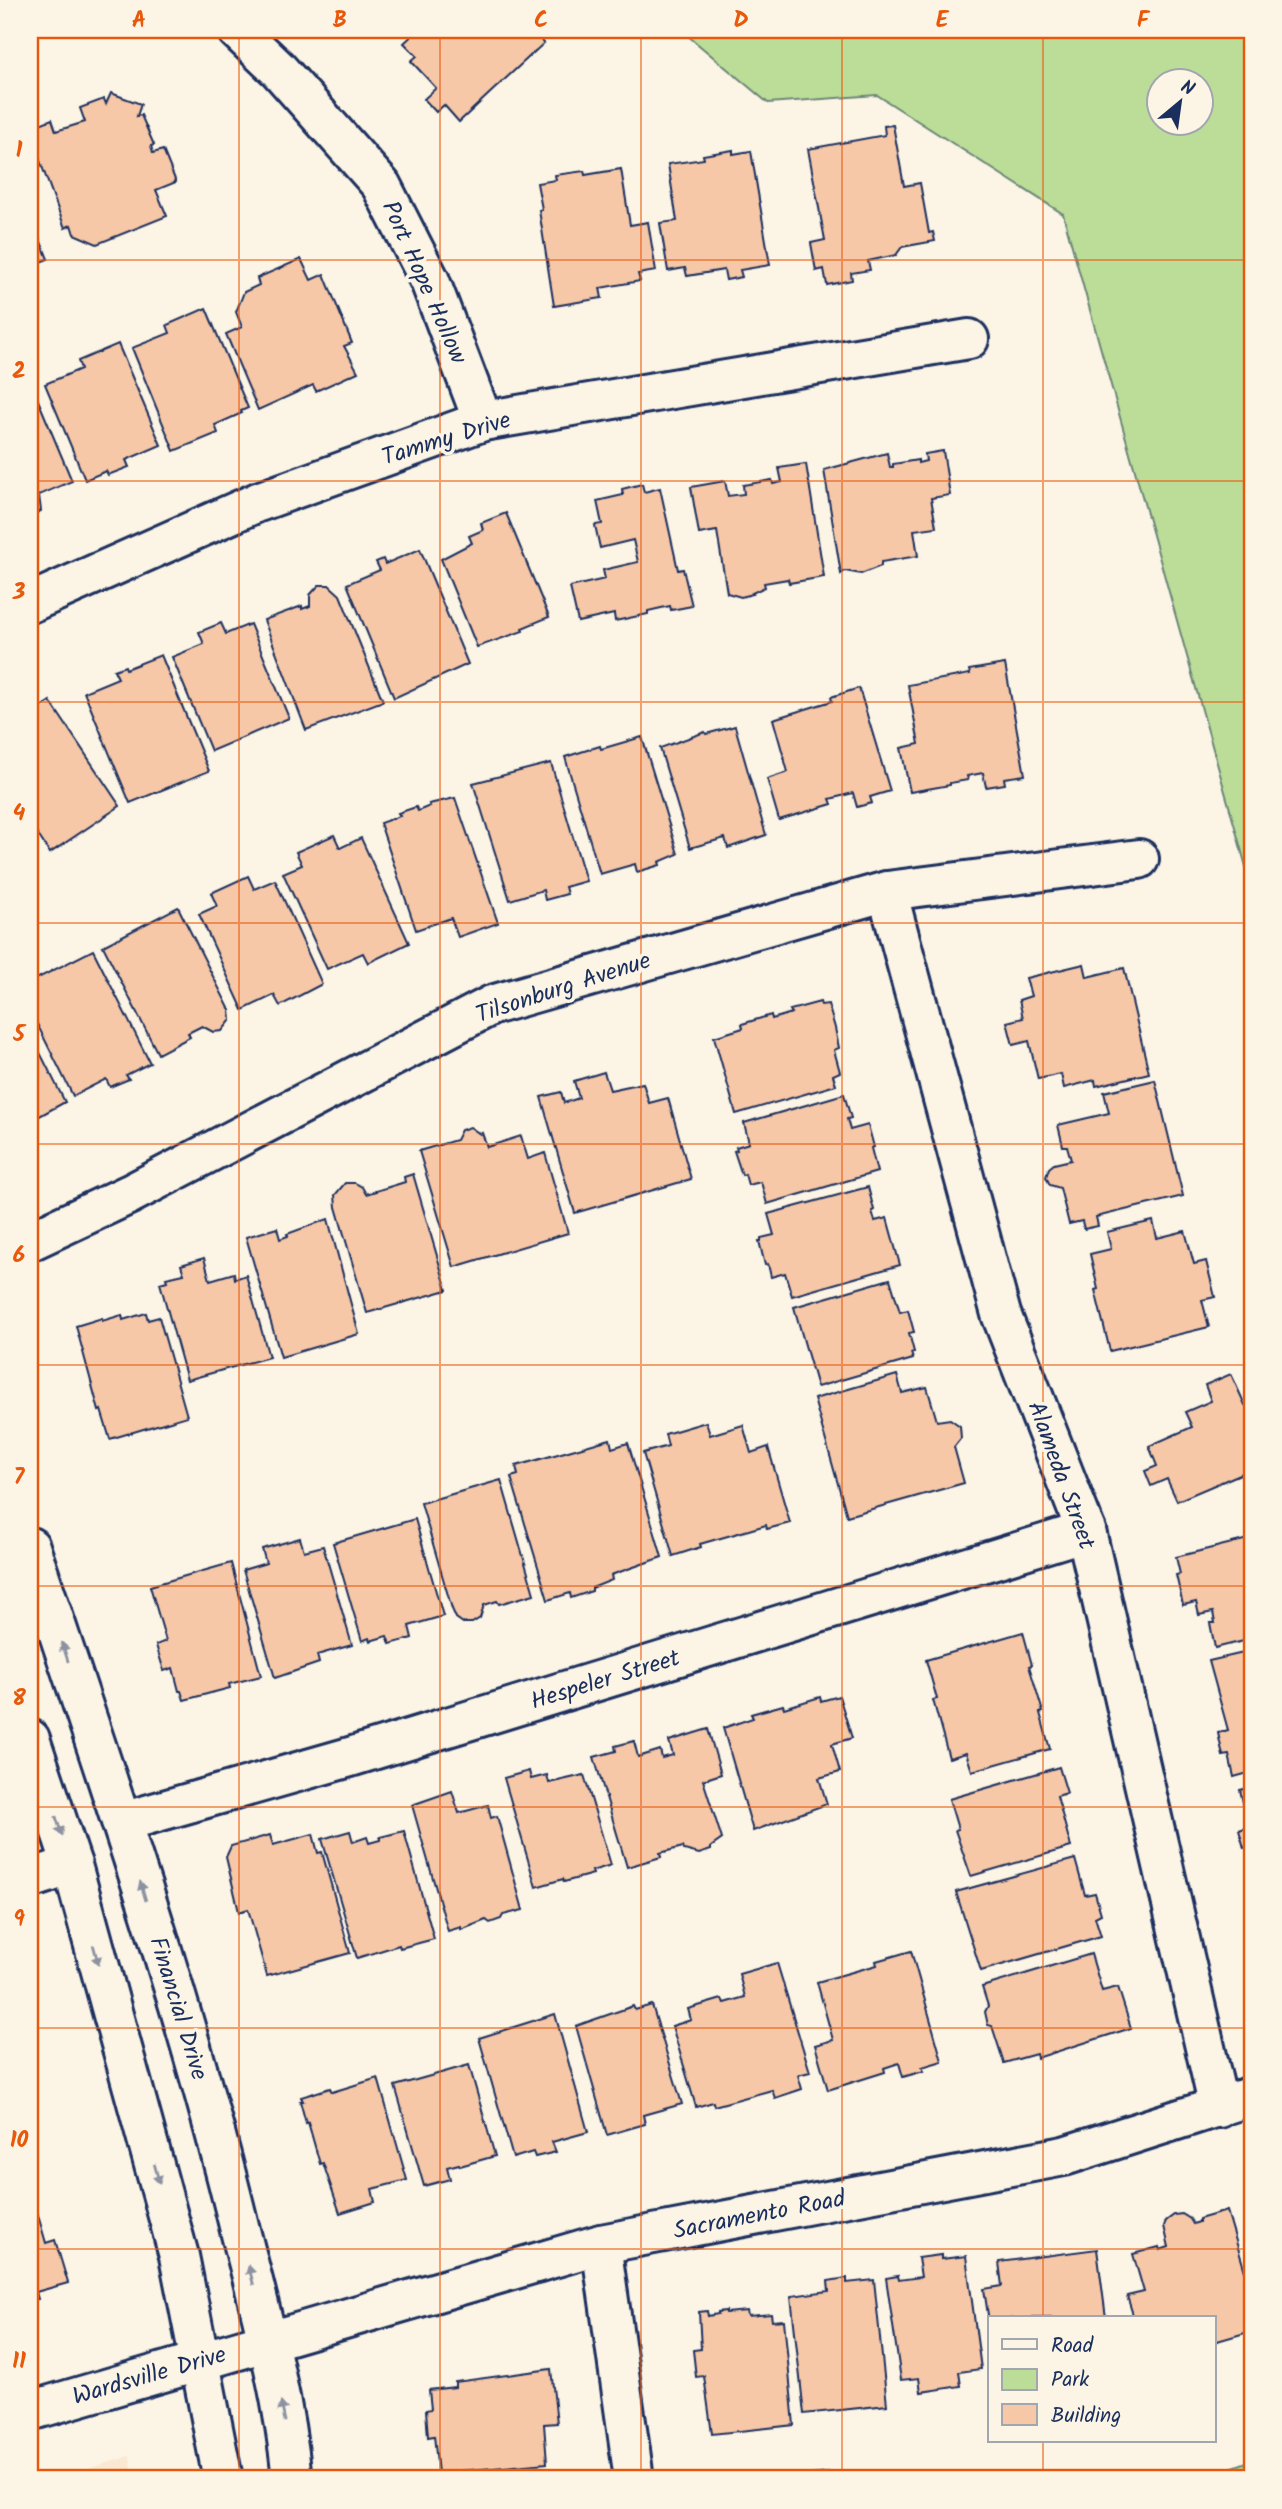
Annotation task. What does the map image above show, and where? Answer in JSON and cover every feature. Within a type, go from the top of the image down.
[{"type":"street","name":"Port Hope Hollow","points":[[237,30],[278,69],[381,185],[430,281],[483,421]]},
{"type":"street","name":"Tammy Drive","points":[[30,603],[258,502],[483,421],[969,339]]},
{"type":"street","name":"Tilsonburg Avenue","points":[[30,1241],[130,1194],[492,1004],[887,891],[1139,859]]},
{"type":"street","name":"Alameda Street","points":[[887,891],[1001,1314],[1086,1531],[1236,2102]]},
{"type":"street","name":"Hespeler Street","points":[[121,1822],[364,1753],[1086,1531]]},
{"type":"street","name":"Financial Drive","points":[[30,1547],[121,1822],[216,2130],[268,2341],[289,2442],[292,2479]]},
{"type":"street","points":[[30,1739],[72,1866],[179,2256],[223,2479]]},
{"type":"street","points":[[30,1879],[72,1866]]},
{"type":"street","name":"Sacramento Road","points":[[268,2341],[601,2244],[1064,2156],[1236,2102]]},
{"type":"street","points":[[601,2244],[634,2479]]},
{"type":"street","name":"Wardsville Drive","points":[[30,2411],[268,2341]]},
{"type":"shaded area","points":[[130,2456],[134,2479],[54,2479]]},
{"type":"green space","points":[[681,30],[1252,30],[1252,888],[1063,214],[877,95],[768,103]]},
{"type":"green space","points":[[1252,2460],[1252,2479],[1138,2479],[1212,2475]]},
{"type":"building","points":[[418,30],[531,30],[544,43],[459,122],[444,105],[436,112],[424,99],[436,88],[411,61],[417,56],[404,43]]},
{"type":"building","points":[[111,93],[141,104],[137,116],[141,115],[154,145],[151,146],[153,153],[163,150],[176,182],[156,190],[167,216],[97,244],[74,234],[71,225],[65,228],[30,128],[52,119],[56,131],[85,122],[80,108],[104,99],[106,104]]},
{"type":"building","points":[[893,125],[904,186],[920,183],[929,233],[933,232],[935,241],[902,247],[896,255],[868,261],[870,270],[851,273],[852,280],[827,285],[824,269],[816,271],[811,243],[825,240],[808,149],[885,135],[884,126]]},
{"type":"building","points":[[733,150],[733,154],[751,151],[770,265],[740,270],[742,277],[726,280],[724,270],[687,276],[685,268],[668,271],[660,223],[677,221],[668,164],[704,159],[703,155]]},
{"type":"building","points":[[621,169],[630,225],[648,222],[656,271],[638,274],[640,281],[600,288],[602,298],[554,306],[537,183],[556,180],[555,175],[584,171],[585,175]]},
{"type":"building","points":[[30,215],[48,259],[30,266]]},
{"type":"building","points":[[301,259],[311,280],[324,274],[352,343],[344,346],[358,372],[316,391],[313,385],[258,410],[226,334],[242,327],[236,312],[244,292],[259,285],[257,278]]},
{"type":"building","points":[[206,308],[248,408],[215,425],[218,433],[174,451],[132,348],[170,333],[167,325]]},
{"type":"building","points":[[118,344],[161,445],[126,460],[129,467],[108,475],[106,471],[85,480],[45,384],[81,369],[78,361]]},
{"type":"building","points":[[30,381],[72,481],[39,495],[41,511],[30,516]]},
{"type":"building","points":[[943,451],[950,495],[931,498],[936,527],[914,530],[918,556],[881,562],[881,566],[861,574],[845,571],[841,574],[824,470],[887,453],[890,467],[893,467],[893,464],[926,461],[925,454]]},
{"type":"building","points":[[806,464],[824,577],[789,583],[788,579],[764,583],[765,587],[741,597],[727,593],[717,531],[699,534],[691,487],[725,481],[728,496],[744,494],[743,485],[772,480],[773,484],[782,482],[779,468]]},
{"type":"building","points":[[642,484],[644,492],[660,488],[678,570],[683,569],[692,606],[671,610],[670,606],[615,621],[614,614],[578,622],[570,587],[605,579],[603,570],[638,562],[633,540],[600,548],[595,525],[602,524],[597,501],[623,495],[622,489]]},
{"type":"building","points":[[506,513],[549,617],[522,628],[523,631],[477,647],[441,559],[472,543],[469,536],[483,530],[481,523]]},
{"type":"building","points":[[420,549],[468,664],[394,698],[347,584],[380,570],[376,562],[383,559],[385,564]]},
{"type":"building","points":[[319,585],[329,585],[340,595],[383,701],[306,730],[264,620],[302,606],[302,609],[310,606],[310,595]]},
{"type":"building","points":[[221,623],[226,634],[250,624],[289,718],[211,751],[172,657],[204,644],[199,632]]},
{"type":"building","points":[[161,655],[209,771],[130,803],[84,692],[118,678],[114,670],[125,666],[126,669]]},
{"type":"building","points":[[1005,664],[1025,775],[1004,778],[1005,784],[986,787],[983,773],[967,776],[968,780],[950,785],[910,792],[901,748],[919,744],[908,685],[970,674],[969,670]]},
{"type":"building","points":[[859,688],[890,791],[870,797],[872,803],[857,807],[853,793],[830,799],[832,804],[779,820],[767,779],[788,772],[773,719],[832,701],[831,697]]},
{"type":"building","points":[[50,701],[120,806],[50,853],[30,823],[30,715]]},
{"type":"building","points":[[735,726],[766,835],[728,848],[725,838],[690,848],[660,748],[705,732],[706,734]]},
{"type":"building","points":[[642,737],[678,854],[659,862],[660,865],[637,872],[635,864],[600,874],[565,757]]},
{"type":"building","points":[[551,763],[586,881],[565,887],[567,894],[545,900],[543,890],[510,900],[473,783]]},
{"type":"building","points":[[455,798],[498,923],[458,937],[451,918],[416,930],[380,823],[416,807],[418,811],[430,806],[429,804]]},
{"type":"building","points":[[334,835],[340,848],[361,838],[409,943],[368,963],[363,953],[327,969],[283,873],[302,865],[296,852]]},
{"type":"building","points":[[248,876],[254,889],[275,880],[322,984],[280,1006],[274,995],[243,1010],[199,914],[217,906],[211,893]]},
{"type":"building","points":[[178,907],[230,1010],[231,1020],[222,1031],[213,1032],[202,1026],[188,1033],[190,1037],[158,1054],[103,946]]},
{"type":"building","points":[[93,950],[150,1063],[126,1075],[129,1079],[110,1087],[106,1079],[73,1096],[30,1010],[30,982]]},
{"type":"building","points":[[1084,964],[1087,977],[1124,968],[1149,1073],[1096,1086],[1095,1080],[1064,1088],[1061,1074],[1038,1079],[1029,1041],[1013,1045],[1007,1022],[1023,1018],[1019,1000],[1031,996],[1026,978]]},
{"type":"building","points":[[820,1002],[821,1005],[828,1004],[839,1048],[834,1050],[840,1072],[833,1075],[836,1085],[736,1114],[714,1037],[743,1028],[742,1024],[771,1015],[772,1019],[792,1013],[790,1010]]},
{"type":"building","points":[[30,1033],[65,1102],[34,1119],[38,1128],[30,1132]]},
{"type":"building","points":[[604,1072],[610,1090],[643,1083],[649,1103],[668,1098],[691,1179],[575,1213],[541,1097],[561,1092],[564,1103],[579,1098],[574,1081]]},
{"type":"building","points":[[1155,1080],[1183,1196],[1096,1217],[1098,1226],[1084,1229],[1082,1221],[1069,1224],[1060,1188],[1050,1185],[1046,1177],[1049,1168],[1054,1164],[1071,1160],[1067,1146],[1063,1146],[1058,1125],[1109,1113],[1104,1092]]},
{"type":"building","points":[[844,1094],[851,1118],[847,1119],[850,1130],[868,1125],[877,1172],[767,1204],[761,1182],[748,1185],[734,1151],[737,1150],[736,1147],[749,1143],[744,1123]]},
{"type":"building","points":[[470,1127],[482,1133],[487,1147],[521,1136],[528,1159],[545,1153],[568,1233],[454,1267],[419,1151],[456,1140],[461,1130]]},
{"type":"building","points":[[413,1174],[447,1290],[367,1313],[336,1207],[335,1195],[345,1183],[355,1183],[362,1187],[366,1194],[405,1182],[404,1177]]},
{"type":"building","points":[[868,1187],[875,1221],[887,1218],[900,1265],[792,1296],[785,1273],[771,1277],[768,1264],[765,1265],[759,1241],[774,1235],[768,1214]]},
{"type":"building","points":[[328,1219],[359,1334],[281,1357],[246,1237],[277,1228],[280,1239]]},
{"type":"building","points":[[1153,1221],[1157,1238],[1185,1231],[1194,1264],[1206,1261],[1215,1297],[1202,1300],[1209,1327],[1110,1351],[1095,1290],[1098,1289],[1090,1254],[1111,1249],[1107,1232]]},
{"type":"building","points":[[204,1258],[210,1280],[234,1273],[235,1279],[246,1275],[269,1357],[187,1380],[160,1283],[167,1281],[166,1278],[184,1274],[181,1265]]},
{"type":"building","points":[[890,1279],[900,1312],[908,1310],[914,1332],[909,1333],[913,1359],[817,1387],[794,1307]]},
{"type":"building","points":[[146,1313],[148,1320],[159,1317],[187,1416],[110,1439],[101,1410],[99,1411],[76,1326],[102,1318],[102,1321],[122,1315],[123,1320]]},
{"type":"building","points":[[1231,1374],[1245,1405],[1252,1402],[1252,1469],[1177,1501],[1167,1479],[1151,1486],[1145,1471],[1157,1466],[1149,1446],[1192,1427],[1185,1412],[1211,1401],[1205,1385]]},
{"type":"building","points":[[897,1375],[902,1393],[927,1387],[937,1421],[950,1419],[960,1426],[961,1438],[954,1447],[964,1483],[847,1516],[814,1399]]},
{"type":"building","points":[[706,1422],[710,1435],[743,1425],[751,1453],[768,1447],[790,1523],[767,1529],[766,1525],[700,1544],[701,1547],[673,1556],[643,1453],[668,1446],[665,1434]]},
{"type":"building","points":[[610,1439],[612,1448],[628,1443],[662,1557],[611,1575],[612,1580],[592,1588],[592,1591],[571,1598],[570,1593],[548,1600],[511,1477],[518,1475],[516,1466]]},
{"type":"building","points":[[501,1480],[534,1594],[499,1604],[497,1601],[484,1605],[480,1618],[472,1623],[463,1623],[456,1618],[452,1609],[421,1503]]},
{"type":"building","points":[[415,1519],[443,1616],[409,1626],[412,1638],[390,1644],[387,1636],[362,1641],[333,1543]]},
{"type":"building","points":[[300,1538],[304,1551],[323,1546],[352,1645],[317,1655],[319,1663],[275,1678],[243,1570],[266,1563],[262,1549]]},
{"type":"building","points":[[1252,1538],[1252,1639],[1215,1648],[1210,1623],[1215,1623],[1213,1612],[1199,1615],[1196,1602],[1183,1605],[1176,1575],[1180,1574],[1176,1557]]},
{"type":"building","points":[[231,1563],[261,1676],[229,1684],[230,1688],[184,1700],[173,1668],[164,1671],[156,1645],[166,1641],[150,1586]]},
{"type":"building","points":[[1023,1632],[1050,1749],[972,1771],[966,1753],[949,1758],[933,1700],[937,1699],[926,1660]]},
{"type":"building","points":[[1252,1651],[1252,1772],[1234,1777],[1229,1755],[1223,1756],[1218,1733],[1228,1730],[1209,1661]]},
{"type":"building","points":[[839,1696],[852,1738],[832,1744],[840,1772],[819,1778],[827,1804],[753,1831],[723,1728],[753,1718],[751,1714],[783,1705],[784,1708],[820,1697],[821,1701]]},
{"type":"building","points":[[708,1729],[721,1774],[703,1780],[722,1839],[711,1847],[711,1850],[699,1854],[684,1850],[683,1847],[627,1867],[594,1757],[616,1751],[615,1746],[634,1741],[638,1757],[660,1750],[662,1758],[673,1755],[669,1741]]},
{"type":"building","points":[[1059,1767],[1067,1793],[1057,1796],[1071,1847],[971,1876],[955,1830],[958,1829],[949,1799]]},
{"type":"building","points":[[529,1771],[531,1779],[547,1775],[549,1783],[584,1775],[611,1865],[592,1871],[593,1874],[536,1887],[504,1778]]},
{"type":"building","points":[[1252,1787],[1252,1864],[1248,1847],[1244,1848],[1239,1830],[1249,1827],[1240,1790]]},
{"type":"building","points":[[452,1791],[459,1813],[488,1805],[491,1818],[497,1816],[523,1910],[503,1915],[501,1919],[490,1923],[486,1920],[461,1930],[461,1927],[448,1931],[412,1805]]},
{"type":"building","points":[[350,1831],[353,1842],[367,1837],[369,1843],[380,1840],[380,1837],[404,1831],[434,1939],[400,1948],[399,1945],[357,1958],[322,1839]]},
{"type":"building","points":[[313,1834],[318,1853],[322,1852],[350,1953],[267,1976],[248,1909],[239,1912],[226,1857],[231,1846],[270,1835],[273,1845]]},
{"type":"building","points":[[1075,1859],[1085,1895],[1095,1893],[1101,1914],[1095,1917],[1101,1936],[981,1971],[956,1892]]},
{"type":"building","points":[[911,1951],[942,2061],[922,2067],[924,2071],[903,2077],[899,2063],[884,2068],[885,2072],[828,2090],[815,2045],[833,2040],[817,1982],[877,1965],[876,1961]]},
{"type":"building","points":[[1091,1954],[1102,1991],[1118,1987],[1131,2028],[1037,2058],[1036,2054],[1004,2063],[992,2026],[988,2025],[985,2012],[988,2006],[982,1987]]},
{"type":"building","points":[[777,1963],[810,2072],[798,2075],[802,2089],[775,2098],[772,2090],[714,2106],[713,2102],[696,2107],[672,2026],[691,2020],[688,2009],[722,1999],[724,2003],[745,1997],[739,1974]]},
{"type":"building","points":[[652,2005],[682,2104],[643,2115],[645,2124],[607,2135],[576,2026],[633,2006],[635,2010]]},
{"type":"building","points":[[555,2014],[588,2132],[552,2142],[556,2152],[535,2157],[533,2152],[513,2158],[479,2038]]},
{"type":"building","points":[[469,2065],[495,2156],[447,2167],[450,2179],[424,2186],[395,2086]]},
{"type":"building","points":[[378,2078],[407,2180],[372,2189],[375,2202],[340,2213],[323,2163],[320,2164],[308,2122],[306,2123],[301,2097],[330,2088],[332,2092]]},
{"type":"building","points":[[33,2198],[46,2243],[55,2240],[68,2283],[36,2292],[38,2299],[30,2301],[30,2199]]},
{"type":"building","points":[[1227,2211],[1252,2295],[1252,2331],[1216,2341],[1216,2316],[1133,2316],[1127,2296],[1144,2292],[1133,2254],[1169,2247],[1164,2226],[1174,2215],[1182,2214],[1193,2224],[1199,2222],[1199,2219]]},
{"type":"building","points":[[1097,2249],[1106,2316],[988,2316],[984,2289],[1002,2286],[999,2262]]},
{"type":"building","points":[[941,2255],[941,2259],[966,2256],[981,2369],[959,2372],[961,2386],[921,2392],[919,2378],[901,2380],[886,2278],[898,2276],[899,2280],[921,2277],[918,2258]]},
{"type":"building","points":[[847,2278],[847,2283],[874,2280],[887,2405],[804,2414],[791,2296],[829,2291],[828,2281]]},
{"type":"building","points":[[707,2311],[708,2316],[718,2312],[747,2311],[748,2316],[771,2314],[772,2321],[784,2320],[794,2425],[712,2434],[704,2376],[696,2377],[693,2350],[701,2349],[699,2312]]},
{"type":"building","points":[[551,2369],[557,2423],[544,2424],[547,2463],[438,2473],[434,2436],[428,2437],[426,2410],[431,2409],[429,2390],[455,2387],[455,2382]]},
{"type":"building","points":[[829,2473],[829,2479],[773,2479]]}]
